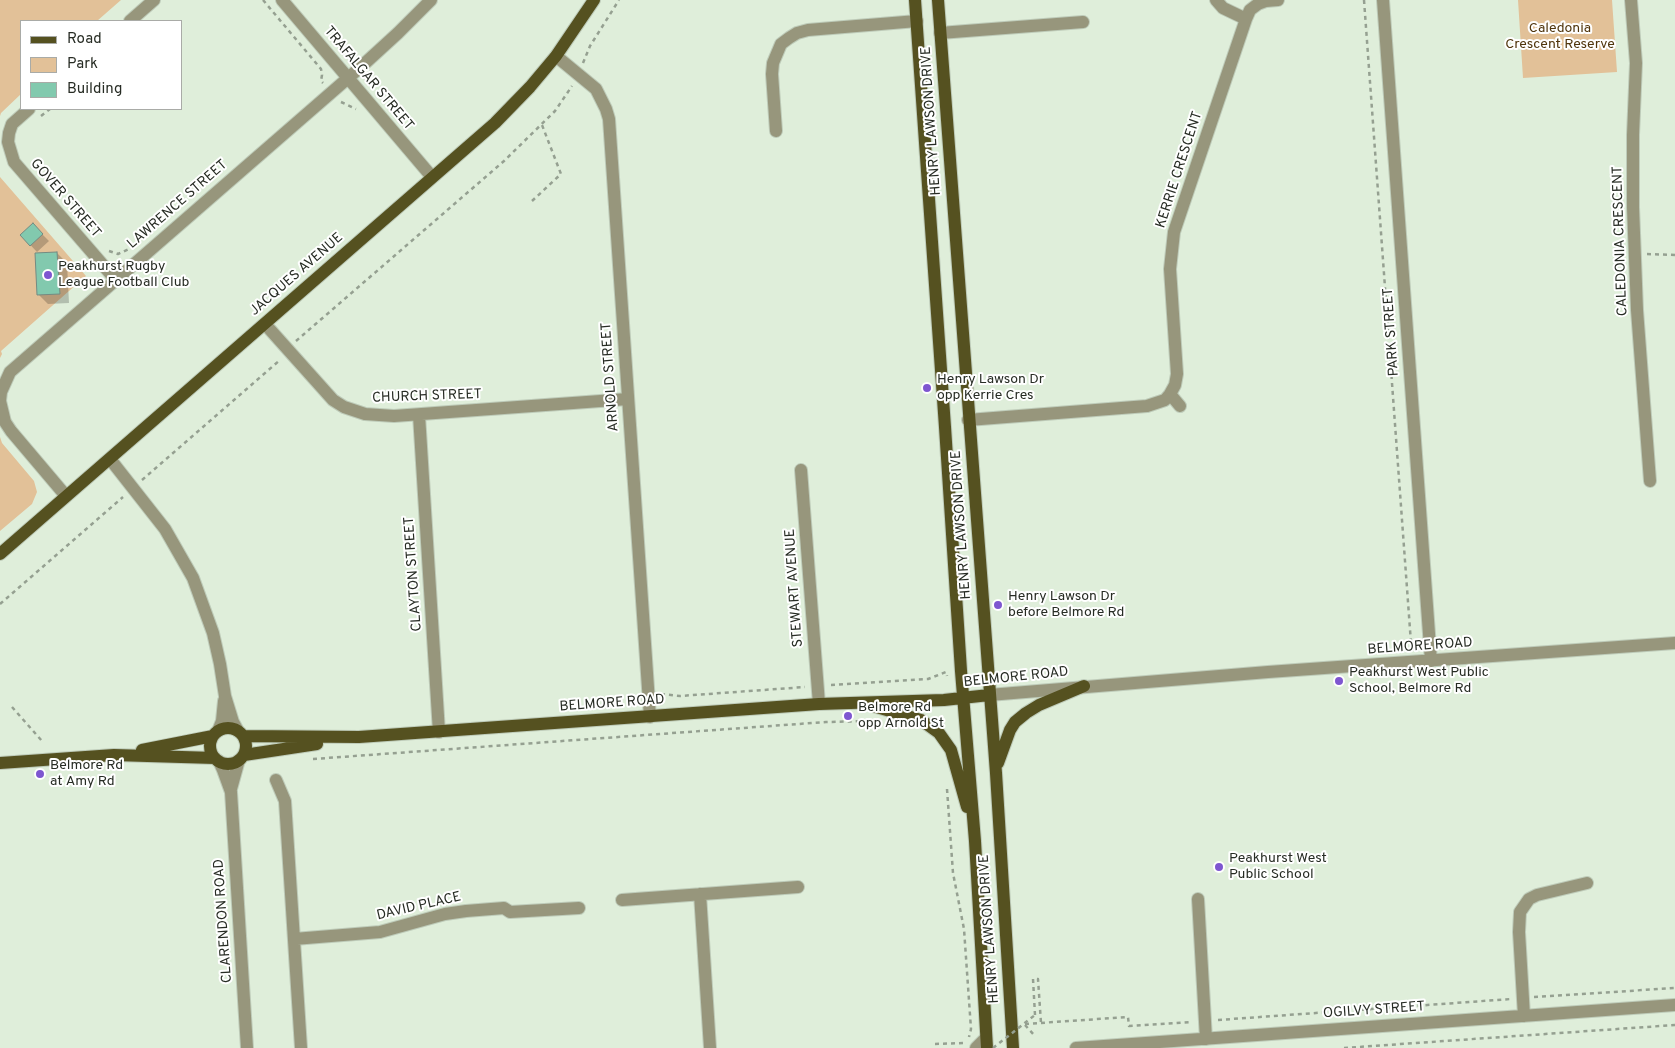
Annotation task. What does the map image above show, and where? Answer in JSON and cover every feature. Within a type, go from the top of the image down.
[{"type":"main road","name":"JACQUES AVENUE","points":[[0,554],[500,117],[530,87],[556,56],[594,0]]},
{"type":"main road","name":"HENRY LAWSON DRIVE","points":[[915,0],[989,1045]]},
{"type":"main road","name":"HENRY LAWSON DRIVE","points":[[938,0],[968,420],[996,773],[1013,1048]]},
{"type":"main road","points":[[996,773],[1002,749],[1015,722],[1039,705],[1084,686]]},
{"type":"main road","name":"BELMORE ROAD","points":[[240,734],[359,737],[819,704],[963,699],[990,695]]},
{"type":"main road","points":[[860,702],[921,720],[939,733],[951,750],[976,841]]},
{"type":"main road","points":[[0,763],[114,755],[217,760],[228,764],[241,758],[246,746],[240,734],[225,728],[216,734],[114,755]]},
{"type":"main road","points":[[216,734],[210,750],[217,760]]},
{"type":"main road","name":"BELMORE ROAD","points":[[241,758],[359,737]]},
{"type":"street","points":[[131,20],[154,0]]},
{"type":"street","name":"TRAFALGAR STREET","points":[[282,0],[432,177]]},
{"type":"street","name":"LAWRENCE STREET","points":[[66,496],[5,422],[0,401],[1,392],[10,372],[398,33],[431,0]]},
{"type":"street","points":[[1216,0],[1223,8],[1246,19]]},
{"type":"street","name":"KERRIE CRESCENT","points":[[1170,394],[1175,385],[1177,374],[1170,269],[1174,232],[1250,10],[1266,1],[1278,0]]},
{"type":"street","name":"PARK STREET","points":[[1383,0],[1431,661]]},
{"type":"street","name":"CALEDONIA CRESCENT","points":[[1632,0],[1636,63],[1633,135],[1637,310],[1650,481]]},
{"type":"street","points":[[776,130],[772,74],[776,53],[781,44],[797,32],[820,28],[917,21]]},
{"type":"street","points":[[940,33],[1083,22]]},
{"type":"street","name":"ARNOLD STREET","points":[[556,56],[587,80],[599,94],[609,119],[650,717]]},
{"type":"street","name":"GOVER STREET","points":[[28,110],[12,124],[9,133],[8,142],[14,162],[115,279]]},
{"type":"street","name":"CHURCH STREET","points":[[265,324],[324,392],[344,407],[365,414],[378,416],[419,415],[628,399]]},
{"type":"street","points":[[968,420],[1147,406],[1165,400],[1170,394],[1180,406]]},
{"type":"street","name":"CLAYTON STREET","points":[[419,415],[439,732]]},
{"type":"street","points":[[110,459],[169,535],[193,578],[207,614],[217,648],[225,696],[233,722],[240,734]]},
{"type":"street","name":"STEWART AVENUE","points":[[801,470],[819,704]]},
{"type":"street","name":"BELMORE ROAD","points":[[990,695],[1084,686],[1675,643]]},
{"type":"street","points":[[216,734],[222,721],[225,696]]},
{"type":"street","name":"CLARENDON ROAD","points":[[231,792],[241,758]]},
{"type":"street","name":"CLARENDON ROAD","points":[[217,760],[224,770],[231,792],[247,1048]]},
{"type":"street","points":[[276,780],[285,801],[301,1048]]},
{"type":"street","points":[[1524,1016],[1519,932],[1520,912],[1529,899],[1536,895],[1587,883]]},
{"type":"street","points":[[622,900],[798,887]]},
{"type":"street","points":[[700,894],[710,1048]]},
{"type":"street","points":[[1198,899],[1206,1039]]},
{"type":"street","name":"DAVID PLACE","points":[[294,938],[380,932],[404,927],[445,914],[466,911],[504,908],[510,912],[579,908]]},
{"type":"street","name":"OGILVY STREET","points":[[1076,1048],[1675,1005]]},
{"type":"street","points":[[976,1048],[989,1045]]},
{"type":"path","points":[[0,604],[283,358],[294,344],[504,161],[542,125],[562,102],[578,74],[590,46],[619,0]]},
{"type":"path","points":[[1364,0],[1411,643]]},
{"type":"path","points":[[38,119],[49,110]]},
{"type":"path","points":[[532,201],[560,174],[542,125]]},
{"type":"path","points":[[107,250],[118,254],[129,249]]},
{"type":"path","points":[[1635,254],[1675,255]]},
{"type":"path","points":[[12,707],[42,741]]},
{"type":"path","points":[[312,759],[826,722],[880,722]]},
{"type":"path","points":[[934,1044],[968,1042],[971,1028],[964,929],[953,873],[947,785]]},
{"type":"path","points":[[989,1045],[1035,1016],[1033,979],[1038,979],[1041,1023]]},
{"type":"path","points":[[1034,1035],[1024,1024],[1128,1017],[1128,1026],[1675,988]]},
{"type":"path","points":[[1344,1048],[1675,1025]]},
{"type":"green space","points":[[0,0],[121,0],[98,20],[20,20],[20,95],[0,116]]},
{"type":"green space","name":"Caledonia Crescent Reserve","points":[[1518,0],[1612,0],[1617,72],[1523,78]]},
{"type":"green space","points":[[0,177],[86,276],[1,351],[0,358]]},
{"type":"green space","points":[[0,437],[2,443],[34,481],[37,492],[32,504],[0,531]]},
{"type":"building","points":[[33,223],[43,234],[30,246],[20,235]]},
{"type":"building","name":"Peakhurst Rugby League Football Club","points":[[57,252],[60,294],[37,295],[35,253]]},
{"type":"place","name":"Peakhurst Rugby League Football Club","points":[[48,275]]},
{"type":"place","name":"Henry Lawson Dr opp Kerrie Cres","points":[[927,388]]},
{"type":"place","name":"Henry Lawson Dr before Belmore Rd","points":[[998,605]]},
{"type":"place","name":"Peakhurst West Public School, Belmore Rd","points":[[1339,681]]},
{"type":"place","name":"Belmore Rd opp Arnold St","points":[[848,716]]},
{"type":"place","name":"Belmore Rd at Amy Rd","points":[[40,774]]},
{"type":"place","name":"Peakhurst West Public School","points":[[1219,867]]}]
